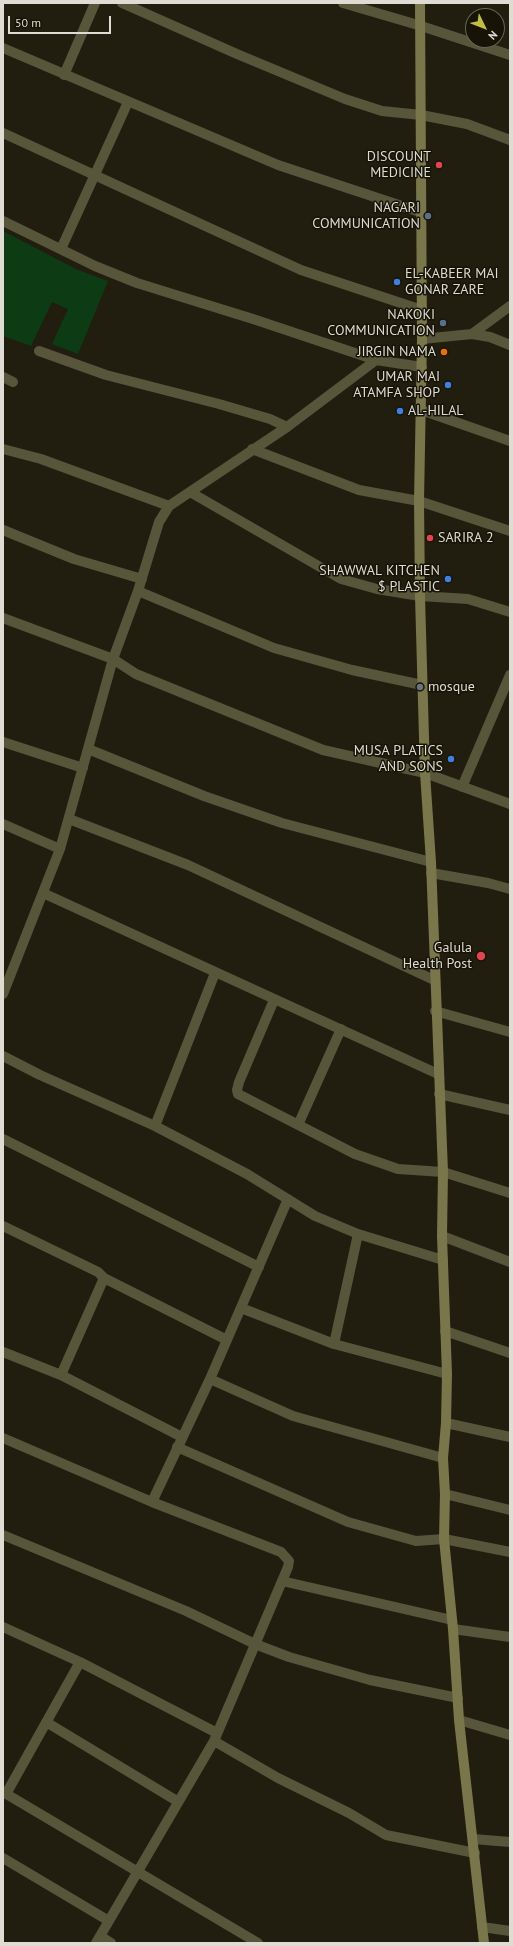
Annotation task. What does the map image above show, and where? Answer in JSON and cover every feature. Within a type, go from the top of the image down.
[{"type":"street","points":[[64,75],[95,3]]},
{"type":"street","points":[[122,3],[236,54],[345,99],[382,111],[421,115],[467,124],[510,140]]},
{"type":"street","points":[[343,3],[418,25],[510,55]]},
{"type":"street","points":[[420,3],[418,25],[421,115],[420,212],[422,310],[419,501],[420,596],[425,774],[431,873],[442,1172],[442,1236],[447,1374],[446,1424],[443,1458],[445,1494],[444,1539],[453,1625],[459,1720],[484,1943]]},
{"type":"street","points":[[3,48],[278,166],[420,212]]},
{"type":"street","points":[[61,249],[128,102]]},
{"type":"street","points":[[3,133],[301,270],[422,310]]},
{"type":"street","points":[[3,221],[137,284],[253,319],[376,360],[422,367]]},
{"type":"street","points":[[472,334],[510,306]]},
{"type":"street","points":[[422,339],[472,334],[490,337],[510,346]]},
{"type":"street","points":[[39,351],[106,375],[219,404],[270,419],[287,427]]},
{"type":"street","points":[[3,994],[60,849],[113,659],[138,591],[159,522],[169,506],[287,427],[376,360]]},
{"type":"street","points":[[3,377],[13,382]]},
{"type":"street","points":[[421,410],[510,441]]},
{"type":"street","points":[[3,448],[41,459],[169,506]]},
{"type":"street","points":[[252,449],[359,490],[419,501],[510,531]]},
{"type":"street","points":[[190,492],[341,579],[377,590],[420,596],[468,599],[510,612]]},
{"type":"street","points":[[3,530],[74,559],[142,579]]},
{"type":"street","points":[[138,591],[274,648],[352,670],[422,685]]},
{"type":"street","points":[[3,618],[113,659],[136,674],[323,750],[425,774],[510,804]]},
{"type":"street","points":[[462,787],[510,675]]},
{"type":"street","points":[[3,742],[83,768]]},
{"type":"street","points":[[88,749],[204,796],[282,823],[430,862]]},
{"type":"street","points":[[68,818],[188,865],[434,980]]},
{"type":"street","points":[[3,824],[60,849]]},
{"type":"street","points":[[431,873],[488,883],[510,889]]},
{"type":"street","points":[[42,893],[438,1074]]},
{"type":"street","points":[[155,1126],[215,973]]},
{"type":"street","points":[[274,1000],[237,1090],[242,1096],[355,1154],[398,1169],[442,1172],[510,1193]]},
{"type":"street","points":[[436,1010],[510,1032]]},
{"type":"street","points":[[298,1125],[340,1029]]},
{"type":"street","points":[[3,1056],[40,1075],[155,1126],[246,1174],[315,1216],[358,1234],[443,1260]]},
{"type":"street","points":[[439,1094],[510,1110]]},
{"type":"street","points":[[3,1139],[259,1267]]},
{"type":"street","points":[[152,1502],[210,1379],[288,1199]]},
{"type":"street","points":[[3,1226],[98,1272],[104,1278],[227,1340]]},
{"type":"street","points":[[334,1344],[358,1234]]},
{"type":"street","points":[[442,1236],[510,1262]]},
{"type":"street","points":[[61,1374],[104,1278]]},
{"type":"street","points":[[241,1308],[334,1344],[447,1374]]},
{"type":"street","points":[[445,1332],[510,1353]]},
{"type":"street","points":[[3,1352],[61,1374],[182,1437]]},
{"type":"street","points":[[210,1379],[293,1416],[443,1458]]},
{"type":"street","points":[[446,1424],[510,1437]]},
{"type":"street","points":[[3,1438],[152,1502],[281,1552],[289,1561],[282,1581],[215,1737],[98,1940],[111,1943]]},
{"type":"street","points":[[177,1447],[348,1522],[416,1540],[444,1539],[510,1552]]},
{"type":"street","points":[[445,1494],[510,1510]]},
{"type":"street","points":[[3,1535],[186,1611],[254,1644],[289,1657],[370,1680],[458,1698]]},
{"type":"street","points":[[282,1581],[453,1625],[510,1637]]},
{"type":"street","points":[[3,1627],[80,1662],[215,1737],[278,1778],[349,1813],[386,1835],[475,1853]]},
{"type":"street","points":[[80,1662],[4,1793],[258,1943]]},
{"type":"street","points":[[459,1720],[510,1735]]},
{"type":"street","points":[[46,1722],[177,1801]]},
{"type":"street","points":[[473,1838],[510,1842]]},
{"type":"street","points":[[3,1858],[109,1921]]},
{"type":"street","points":[[482,1927],[510,1931]]},
{"type":"green space","points":[[3,231],[76,269],[108,281],[78,354],[52,344],[68,309],[52,302],[31,346],[3,336]]},
{"type":"place","name":"DISCOUNT MEDICINE","points":[[439,165]]},
{"type":"place","name":"NAGARI COMMUNICATION","points":[[428,216]]},
{"type":"place","name":"EL-KABEER MAI GONAR ZARE","points":[[397,282]]},
{"type":"place","name":"NAKOKI COMMUNICATION","points":[[443,323]]},
{"type":"place","name":"JIRGIN NAMA","points":[[444,352]]},
{"type":"place","name":"UMAR MAI ATAMFA SHOP","points":[[448,385]]},
{"type":"place","name":"AL-HILAL","points":[[400,411]]},
{"type":"place","name":"SARIRA 2","points":[[430,538]]},
{"type":"place","name":"SHAWWAL KITCHEN $ PLASTIC","points":[[448,579]]},
{"type":"place","name":"mosque","points":[[420,687]]},
{"type":"place","name":"MUSA PLATICS AND SONS","points":[[451,759]]},
{"type":"place","name":"Galula Health Post","points":[[481,956]]}]
